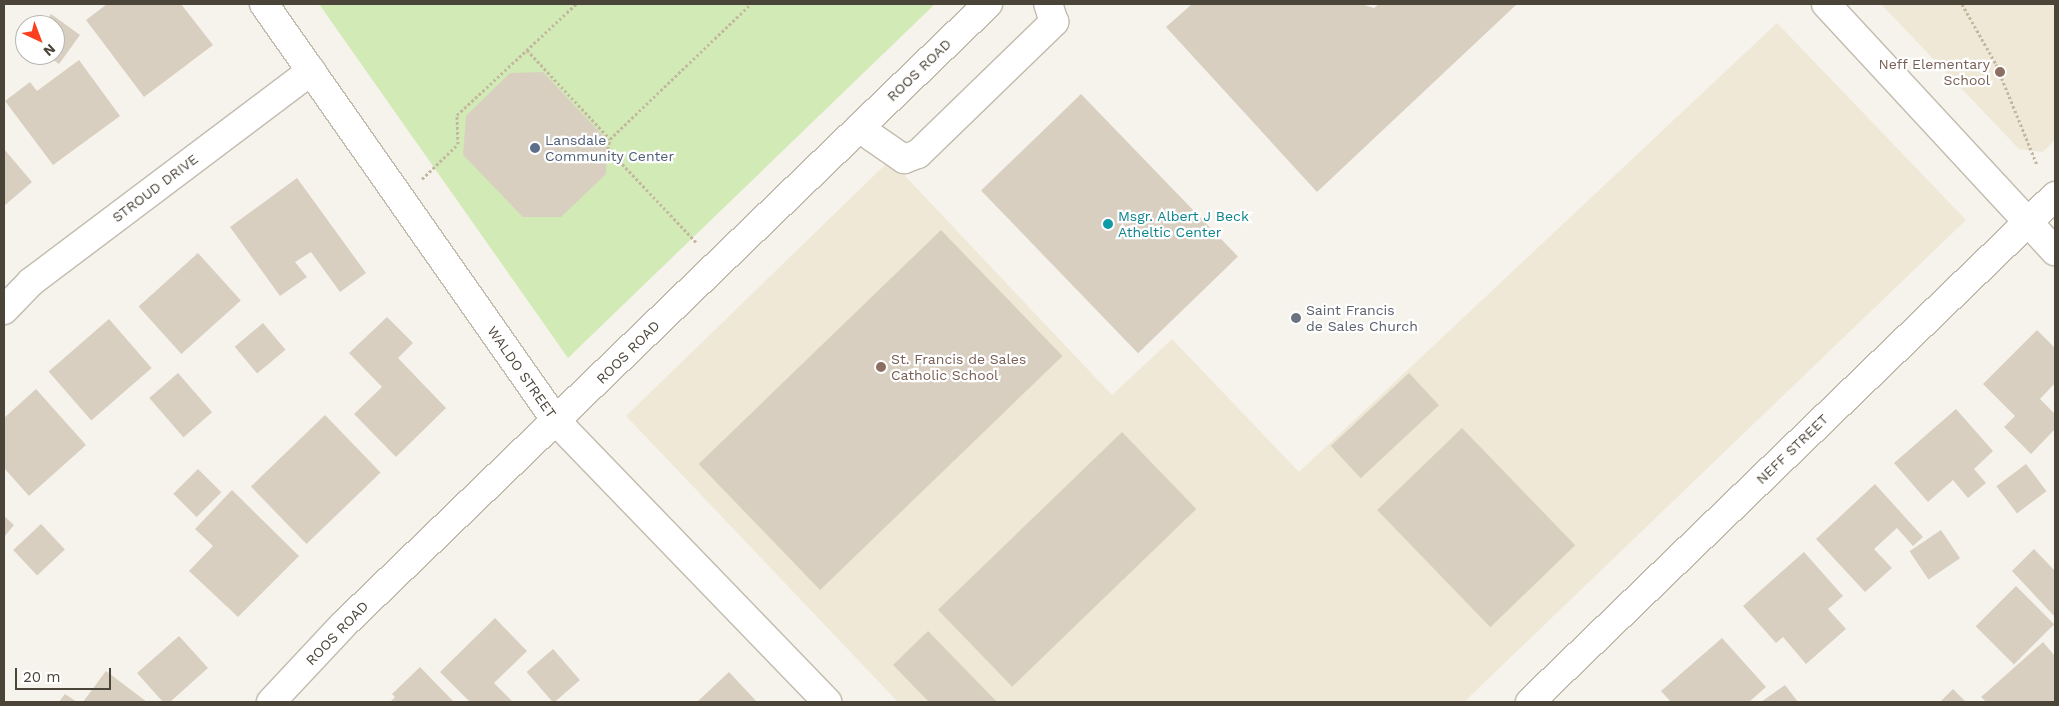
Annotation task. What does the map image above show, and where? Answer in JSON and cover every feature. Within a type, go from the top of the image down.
[{"type":"street","name":"WALDO STREET","points":[[264,4],[557,422],[827,702]]},
{"type":"street","name":"ROOS ROAD","points":[[271,702],[342,626],[557,422],[988,4]]},
{"type":"street","points":[[859,128],[904,159],[918,154],[1054,22],[1048,4]]},
{"type":"street","points":[[1826,4],[2055,250]]},
{"type":"street","name":"STROUD DRIVE","points":[[4,310],[31,282],[311,71]]},
{"type":"street","name":"NEFF STREET","points":[[1530,702],[2055,196]]},
{"type":"path","points":[[401,199],[458,144],[457,115],[576,4]]},
{"type":"path","points":[[717,265],[608,149],[610,139],[751,4]]},
{"type":"path","points":[[1962,4],[1996,64],[2036,165]]},
{"type":"path","points":[[527,50],[610,139]]},
{"type":"shaded area","name":"Neff Elementary School","points":[[1881,4],[2055,4],[2055,140],[2043,152],[2019,149]]},
{"type":"shaded area","name":"St. Francis de Sales Catholic School","points":[[1777,23],[1966,220],[1464,702],[898,702],[626,416],[890,160],[1112,395],[1172,339],[1299,472]]},
{"type":"green space","points":[[319,4],[935,4],[568,358]]},
{"type":"building","points":[[107,4],[181,4],[213,45],[144,97],[86,20]]},
{"type":"building","points":[[1192,4],[1361,4],[1374,8],[1379,4],[1517,4],[1317,192],[1166,27]]},
{"type":"building","points":[[65,24],[80,35],[65,56]]},
{"type":"building","points":[[79,60],[120,116],[53,165],[5,101],[30,82],[37,91]]},
{"type":"building","name":"Lansdale Community Center","points":[[543,72],[607,140],[606,174],[561,217],[523,217],[463,155],[466,116],[510,73]]},
{"type":"building","name":"Msgr. Albert J Beck Atheltic Center","points":[[1081,94],[1238,257],[1138,353],[981,191]]},
{"type":"building","points":[[4,149],[32,182],[4,206]]},
{"type":"building","points":[[297,178],[366,273],[340,292],[311,252],[295,262],[307,277],[280,296],[230,227]]},
{"type":"building","points":[[941,230],[1063,356],[820,590],[699,464]]},
{"type":"building","points":[[198,253],[241,301],[181,354],[139,307]]},
{"type":"building","points":[[387,317],[413,343],[398,358],[446,408],[396,457],[354,414],[382,387],[349,353]]},
{"type":"building","points":[[109,319],[152,368],[91,421],[49,371]]},
{"type":"building","points":[[263,323],[285,350],[257,374],[235,347]]},
{"type":"building","points":[[2037,330],[2055,348],[2055,383],[2040,399],[2055,414],[2055,429],[2031,454],[2004,427],[2015,416],[1983,384]]},
{"type":"building","points":[[178,373],[212,412],[183,437],[149,398]]},
{"type":"building","points":[[1409,373],[1439,405],[1361,478],[1331,446]]},
{"type":"building","points":[[36,389],[86,445],[29,496],[4,468],[4,418]]},
{"type":"building","points":[[1956,409],[1993,451],[1974,469],[1986,483],[1968,498],[1953,480],[1928,502],[1894,463]]},
{"type":"building","points":[[325,415],[381,473],[306,544],[251,487]]},
{"type":"building","points":[[1462,428],[1575,545],[1490,627],[1377,510]]},
{"type":"building","points":[[1122,432],[1196,509],[1012,687],[938,610]]},
{"type":"building","points":[[2026,464],[2046,491],[2017,513],[1996,486]]},
{"type":"building","points":[[198,469],[221,492],[197,517],[173,494]]},
{"type":"building","points":[[1875,484],[1923,537],[1913,546],[1897,528],[1874,549],[1892,568],[1865,592],[1816,539]]},
{"type":"building","points":[[232,490],[299,556],[238,617],[189,571],[213,546],[195,529]]},
{"type":"building","points":[[4,516],[14,525],[4,537]]},
{"type":"building","points":[[41,524],[65,550],[37,576],[13,550]]},
{"type":"building","points":[[1941,530],[1960,558],[1929,579],[1909,551]]},
{"type":"building","points":[[2034,549],[2055,571],[2055,617],[2012,571]]},
{"type":"building","points":[[1804,552],[1843,596],[1828,609],[1846,629],[1806,664],[1783,637],[1776,643],[1743,606]]},
{"type":"building","points":[[2016,586],[2054,624],[2014,664],[1976,626]]},
{"type":"building","points":[[495,618],[527,651],[494,683],[513,702],[470,702],[440,672]]},
{"type":"building","points":[[928,631],[997,702],[929,702],[893,665]]},
{"type":"building","points":[[179,636],[208,668],[170,702],[163,702],[137,673]]},
{"type":"building","points":[[1722,638],[1766,687],[1749,702],[1671,702],[1661,691]]},
{"type":"building","points":[[2043,642],[2055,656],[2055,702],[1986,702],[1981,697]]},
{"type":"building","points":[[553,649],[580,680],[553,702],[527,672]]},
{"type":"building","points":[[420,667],[454,702],[390,702],[395,697],[392,694]]},
{"type":"building","points":[[106,671],[147,702],[83,702]]},
{"type":"building","points":[[729,672],[757,702],[697,702]]},
{"type":"building","points":[[1785,685],[1798,702],[1761,702]]},
{"type":"building","points":[[1953,689],[1966,702],[1940,702]]},
{"type":"building","points":[[65,694],[77,702],[59,702]]},
{"type":"place","name":"Neff Elementary School","points":[[2000,72]]},
{"type":"place","name":"Lansdale Community Center","points":[[535,148]]},
{"type":"place","name":"Msgr. Albert J Beck Atheltic Center","points":[[1108,224]]},
{"type":"place","name":"Saint Francis de Sales Church","points":[[1296,318]]},
{"type":"place","name":"St. Francis de Sales Catholic School","points":[[881,367]]}]
